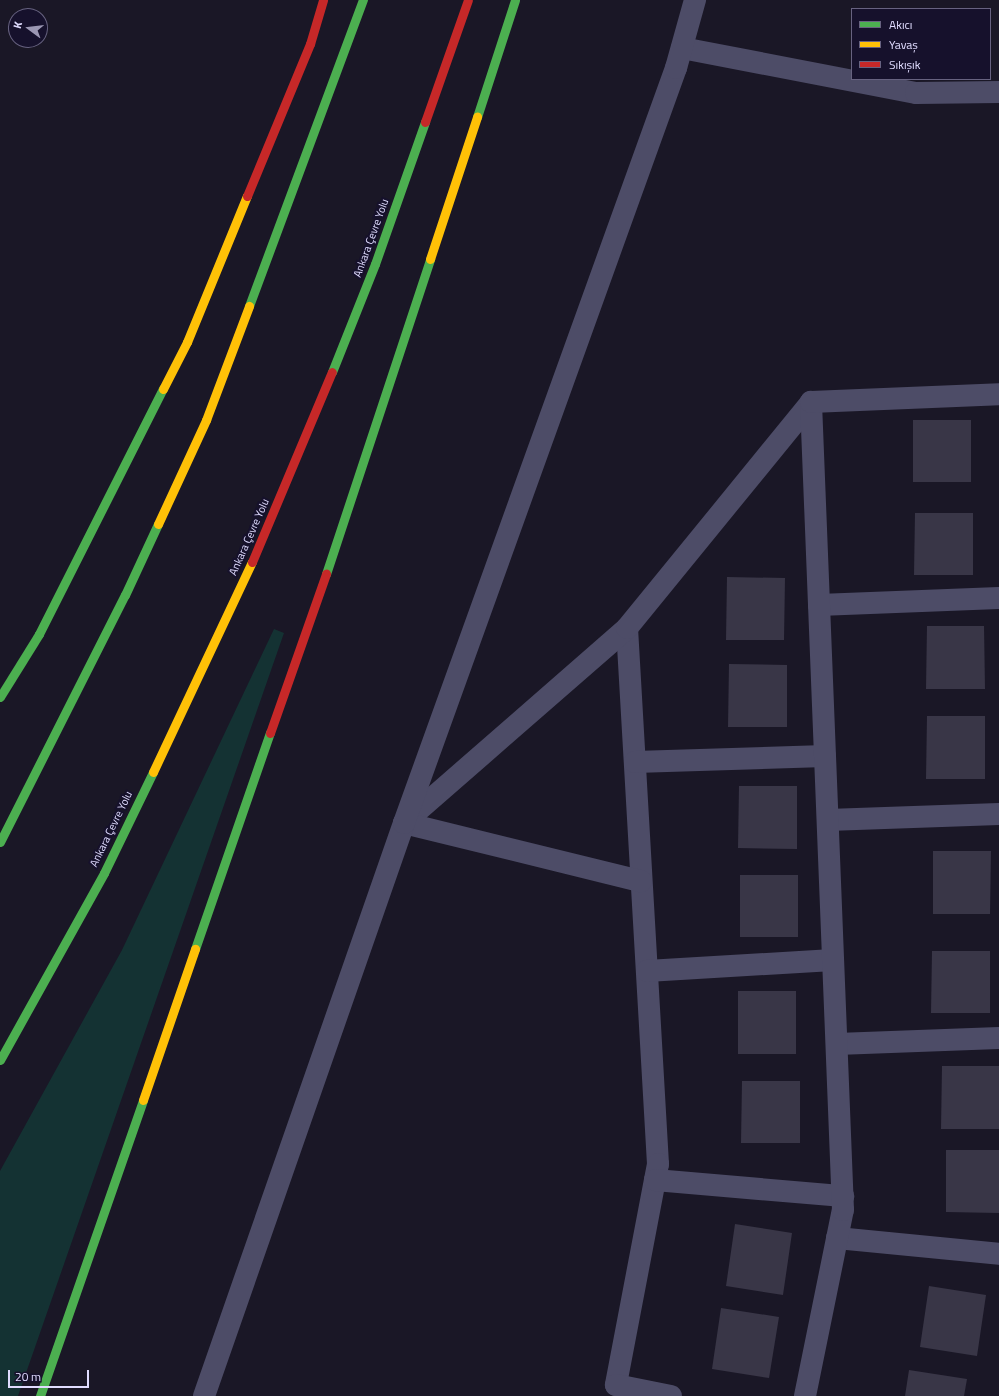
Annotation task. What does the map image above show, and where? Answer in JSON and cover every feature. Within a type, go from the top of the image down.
[{"type":"highway","points":[[0,697],[39,634],[187,342],[310,44],[323,0]]},
{"type":"highway","points":[[0,842],[124,595],[206,420],[363,0]]},
{"type":"highway","name":"Ankara Çevre Yolu","points":[[0,1060],[104,873],[221,632],[271,518],[375,264],[468,0]]},
{"type":"highway","points":[[40,1396],[348,509],[514,0]]},
{"type":"street","points":[[204,1396],[404,823],[682,48],[695,0]]},
{"type":"street","points":[[682,48],[916,93],[999,92]]},
{"type":"street","points":[[404,823],[627,628],[811,402],[999,394]]},
{"type":"street","points":[[805,1396],[843,1210],[811,402]]},
{"type":"street","points":[[819,605],[999,598]]},
{"type":"street","points":[[627,628],[658,1164],[616,1385],[671,1396]]},
{"type":"street","points":[[635,762],[825,756]]},
{"type":"street","points":[[828,820],[999,814]]},
{"type":"street","points":[[404,823],[641,882]]},
{"type":"street","points":[[647,971],[833,960]]},
{"type":"street","points":[[837,1044],[999,1038]]},
{"type":"street","points":[[655,1180],[843,1196]]},
{"type":"street","points":[[838,1238],[999,1254]]},
{"type":"green space","points":[[274,629],[284,633],[18,1396],[0,1396],[0,1171],[122,950]]},
{"type":"building","points":[[913,420],[971,420],[971,482],[913,482]]},
{"type":"building","points":[[915,513],[973,513],[973,575],[914,575]]},
{"type":"building","points":[[727,577],[785,578],[784,640],[726,640]]},
{"type":"building","points":[[927,626],[984,626],[985,689],[926,689]]},
{"type":"building","points":[[729,664],[787,665],[787,727],[728,727]]},
{"type":"building","points":[[927,716],[985,716],[985,779],[926,779]]},
{"type":"building","points":[[739,786],[797,786],[797,849],[738,848]]},
{"type":"building","points":[[933,851],[991,851],[990,914],[933,914]]},
{"type":"building","points":[[740,875],[798,875],[798,937],[740,937]]},
{"type":"building","points":[[932,951],[990,951],[990,1013],[931,1013]]},
{"type":"building","points":[[738,991],[796,991],[796,1054],[738,1054]]},
{"type":"building","points":[[942,1066],[999,1066],[999,1129],[941,1129]]},
{"type":"building","points":[[742,1081],[800,1081],[800,1143],[741,1143]]},
{"type":"building","points":[[946,1150],[999,1150],[999,1213],[946,1212]]},
{"type":"building","points":[[735,1224],[792,1233],[783,1295],[726,1286]]},
{"type":"building","points":[[929,1286],[986,1295],[977,1356],[920,1347]]},
{"type":"building","points":[[721,1308],[779,1317],[769,1378],[712,1369]]},
{"type":"building","points":[[909,1370],[967,1379],[964,1396],[905,1396]]},
{"type":"traffic: fast","points":[[249,306],[363,0]]},
{"type":"traffic: fast","points":[[477,117],[515,0]]},
{"type":"traffic: fast","points":[[332,372],[375,264],[425,122]]},
{"type":"traffic: fast","points":[[326,574],[430,259]]},
{"type":"traffic: fast","points":[[0,697],[39,634],[163,389]]},
{"type":"traffic: fast","points":[[0,842],[125,595],[158,524]]},
{"type":"traffic: fast","points":[[195,949],[270,733]]},
{"type":"traffic: fast","points":[[0,1060],[104,873],[153,772]]},
{"type":"traffic: fast","points":[[40,1396],[143,1100]]},
{"type":"traffic: slow","points":[[430,259],[477,117]]},
{"type":"traffic: slow","points":[[163,389],[187,342],[247,196]]},
{"type":"traffic: slow","points":[[158,524],[206,420],[249,306]]},
{"type":"traffic: slow","points":[[153,772],[252,562]]},
{"type":"traffic: slow","points":[[143,1100],[195,949]]},
{"type":"traffic: jam","points":[[247,196],[310,44],[323,0]]},
{"type":"traffic: jam","points":[[425,122],[468,0]]},
{"type":"traffic: jam","points":[[252,562],[332,372]]},
{"type":"traffic: jam","points":[[270,733],[326,574]]}]
